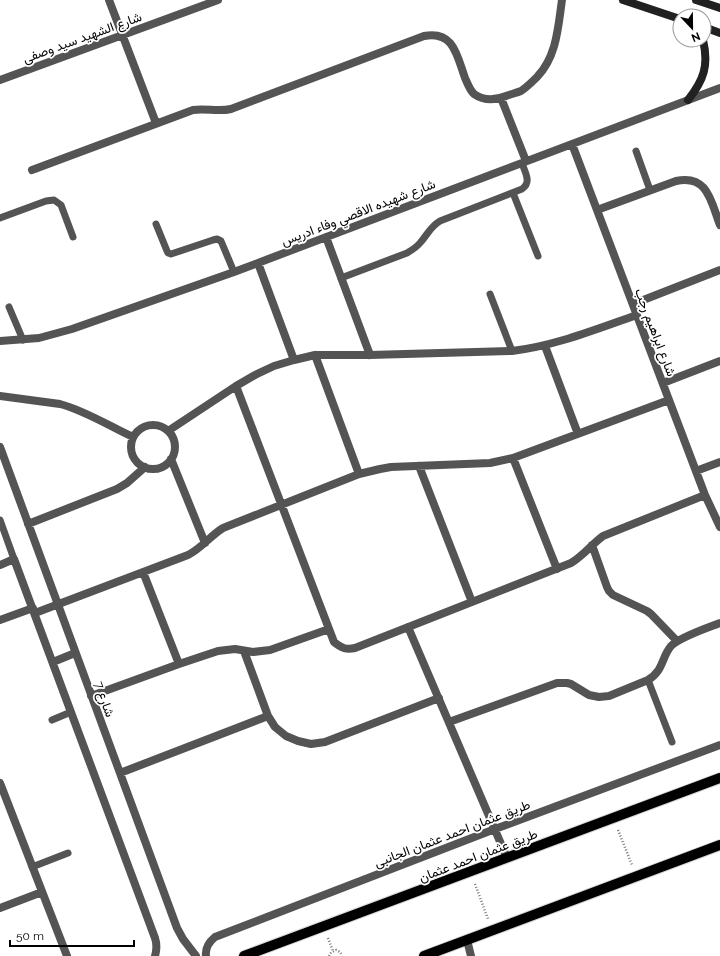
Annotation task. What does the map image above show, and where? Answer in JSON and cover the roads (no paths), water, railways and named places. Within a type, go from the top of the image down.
[{"type":"main road","points":[[623,0],[672,16]]},
{"type":"main road","points":[[696,0],[720,8]]},
{"type":"main road","points":[[688,100],[697,89],[703,77],[706,64],[705,48]]},
{"type":"main road","name":"طريق عثمان احمد عثمان","points":[[244,956],[720,778]]},
{"type":"main road","points":[[424,956],[720,845]]},
{"type":"street","points":[[109,0],[156,123]]},
{"type":"street","name":"شارع الشهيد سيد وصفى","points":[[0,80],[218,0]]},
{"type":"street","points":[[32,170],[193,110],[220,110],[231,108],[417,39],[432,35],[440,36],[448,40],[453,46],[469,88],[476,95],[492,100],[501,98],[521,91],[532,83],[548,62],[554,50],[557,37],[562,0]]},
{"type":"street","name":"شارع شهيده الاقصي وفاء ادريس","points":[[0,341],[39,338],[72,329],[326,238],[720,88]]},
{"type":"street","points":[[501,98],[524,162]]},
{"type":"street","name":"شارع ابراهيم رجب","points":[[572,144],[705,495],[720,527]]},
{"type":"street","points":[[597,210],[684,179],[692,180],[705,188],[720,225]]},
{"type":"street","points":[[326,238],[370,355]]},
{"type":"street","points":[[258,263],[294,360]]},
{"type":"street","points":[[633,304],[720,270]]},
{"type":"street","points":[[168,430],[255,375],[274,366],[294,360],[315,355],[512,351],[545,346],[637,315]]},
{"type":"street","points":[[545,346],[578,434]]},
{"type":"street","points":[[315,355],[359,474]]},
{"type":"street","points":[[663,383],[720,361]]},
{"type":"street","points":[[236,386],[334,642],[343,649],[355,648],[557,569],[577,560],[603,536],[705,495]]},
{"type":"street","points":[[0,396],[67,406],[81,411],[133,437]]},
{"type":"street","points":[[0,620],[58,605],[188,555],[194,552],[216,532],[223,528],[359,474],[380,469],[490,462],[513,458],[669,400]]},
{"type":"street","points":[[149,425],[155,425],[168,430],[172,435],[175,448],[171,459],[166,464],[152,469],[139,464],[134,458],[131,444],[133,437],[137,432],[149,425]]},
{"type":"street","name":"شارع 7","points":[[0,447],[177,928],[183,939],[196,956]]},
{"type":"street","points":[[513,458],[557,569]]},
{"type":"street","points":[[171,459],[205,543]]},
{"type":"street","points":[[696,471],[720,462]]},
{"type":"street","points":[[419,466],[472,602]]},
{"type":"street","points":[[28,524],[117,489],[127,483],[145,467]]},
{"type":"street","points":[[592,545],[609,591],[613,595],[642,608],[651,614],[677,641]]},
{"type":"street","points":[[0,565],[14,559],[155,938],[157,944],[155,956]]},
{"type":"street","points":[[143,572],[178,664]]},
{"type":"street","points":[[449,722],[557,683],[571,684],[589,695],[599,697],[609,696],[648,680],[656,674],[668,651],[677,641],[720,623]]},
{"type":"street","points":[[408,627],[507,858]]},
{"type":"street","points":[[91,696],[218,650],[253,652],[270,650],[329,629]]},
{"type":"street","points":[[244,651],[268,716],[275,727],[286,736],[298,741],[311,744],[325,742],[439,698]]},
{"type":"street","points":[[53,662],[75,653]]},
{"type":"street","points":[[120,773],[268,716]]},
{"type":"street","name":"طريق عثمان احمد عثمان الجانبى","points":[[206,956],[206,947],[215,937],[495,829],[720,745]]},
{"type":"street","points":[[0,783],[67,956]]},
{"type":"street","points":[[0,908],[42,892]]},
{"type":"street","points":[[467,940],[471,956]]},
{"type":"lane","points":[[636,152],[650,190]]},
{"type":"lane","points":[[341,278],[407,253],[420,243],[429,230],[440,221],[522,189],[525,187],[528,179],[524,162]]},
{"type":"lane","points":[[513,193],[538,256]]},
{"type":"lane","points":[[0,218],[46,201],[54,200],[61,205],[73,237]]},
{"type":"lane","points":[[156,224],[168,254],[217,239],[220,241],[234,272]]},
{"type":"lane","points":[[490,294],[512,351]]},
{"type":"lane","points":[[9,307],[23,340]]},
{"type":"lane","points":[[0,520],[14,559]]},
{"type":"lane","points":[[648,680],[672,742]]},
{"type":"lane","points":[[52,720],[71,712]]},
{"type":"lane","points":[[32,867],[68,853]]}]
